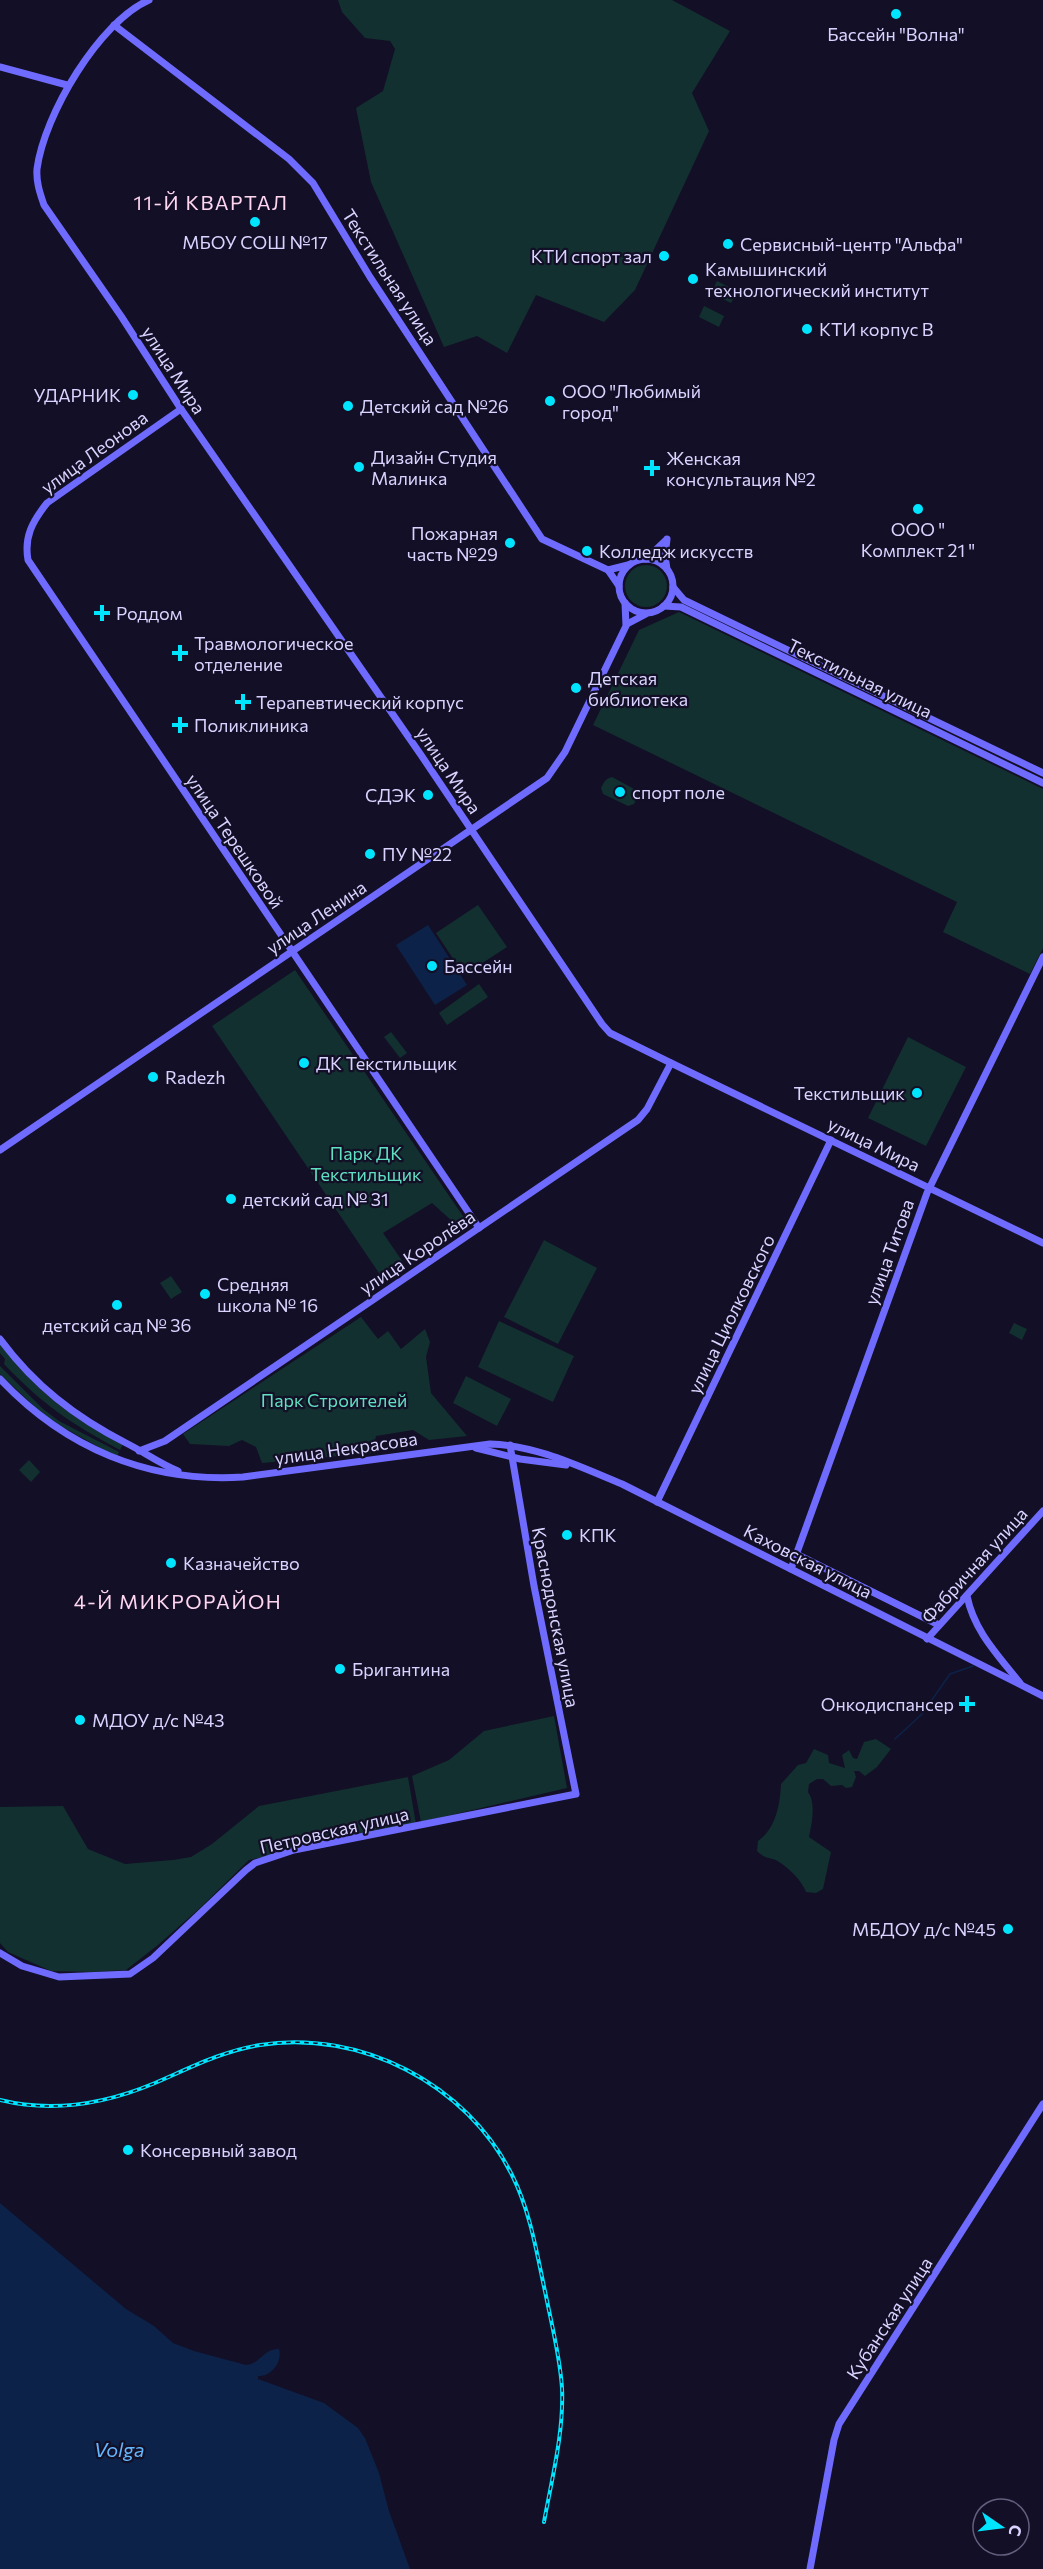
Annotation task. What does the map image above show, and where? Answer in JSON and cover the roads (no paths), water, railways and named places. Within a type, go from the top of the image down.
[{"type":"street","name":"улица Мира","points":[[149,0],[135,6],[114,25],[67,85],[40,154],[37,170],[38,189],[44,205],[602,1024],[610,1033],[670,1063],[1043,1243]]},
{"type":"street","name":"Текстильная улица","points":[[114,25],[289,159],[313,183],[370,277],[542,539],[608,570]]},
{"type":"street","points":[[0,67],[67,85]]},
{"type":"street","name":"улица Леонова","points":[[28,560],[27,537],[31,526],[46,503],[181,409]]},
{"type":"street","points":[[667,539],[665,556],[673,587],[670,597],[664,606],[627,624],[625,603],[619,586],[608,570],[628,565],[646,559],[667,539]]},
{"type":"street","points":[[646,559],[657,561],[667,569]]},
{"type":"street","name":"улица Терешковой","points":[[28,560],[478,1228]]},
{"type":"street","points":[[619,586],[621,574],[628,565]]},
{"type":"street","name":"Текстильная улица","points":[[673,587],[684,600],[1043,773]]},
{"type":"street","points":[[625,603],[635,611],[648,613]]},
{"type":"street","name":"Текстильная улица","points":[[664,606],[681,607],[1043,783]]},
{"type":"street","name":"улица Ленина","points":[[0,1150],[471,830],[554,771],[580,724],[627,624]]},
{"type":"street","name":"улица Титова","points":[[791,1569],[929,1188],[1043,957]]},
{"type":"street","name":"улица Королёва","points":[[139,1451],[158,1444],[638,1120],[670,1063]]},
{"type":"street","name":"улица Циолковского","points":[[657,1502],[831,1140]]},
{"type":"street","name":"улица Некрасова","points":[[0,1339],[15,1359],[48,1393],[87,1421],[152,1458],[186,1474]]},
{"type":"street","name":"улица Некрасова","points":[[0,1379],[50,1424],[100,1453],[147,1469],[213,1478],[243,1477],[471,1447],[510,1445]]},
{"type":"street","points":[[147,1469],[158,1444]]},
{"type":"street","name":"Каховская улица","points":[[510,1445],[580,1467],[622,1484],[1021,1685]]},
{"type":"street","name":"Краснодонская улица","points":[[510,1445],[534,1586],[576,1794]]},
{"type":"street","name":"Каховская улица","points":[[471,1447],[580,1467]]},
{"type":"street","points":[[132,1464],[133,1456],[139,1451]]},
{"type":"street","name":"Фабричная улица","points":[[927,1639],[1043,1511]]},
{"type":"street","points":[[796,1554],[939,1625]]},
{"type":"street","points":[[967,1596],[974,1620],[983,1637],[1021,1685],[1043,1696]]},
{"type":"street","name":"Петровская улица","points":[[0,1953],[22,1966],[59,1977],[130,1974],[153,1958],[255,1863],[294,1850],[576,1794]]},
{"type":"street","name":"Кубанская улица","points":[[810,2569],[839,2424],[1043,2104]]},
{"type":"water","points":[[428,925],[467,985],[435,1005],[396,945]]},
{"type":"water","name":"Volga","points":[[0,2203],[126,2309],[154,2326],[173,2343],[246,2365],[255,2362],[269,2351],[279,2349],[278,2364],[267,2374],[258,2376],[258,2379],[324,2403],[358,2428],[365,2438],[379,2473],[389,2511],[410,2569],[0,2569]]},
{"type":"waterway","points":[[895,1739],[922,1714],[950,1674],[973,1666]]},
{"type":"railway","points":[[0,2100],[40,2106],[98,2101],[155,2083],[232,2051],[260,2045],[298,2042],[335,2046],[372,2055],[407,2070],[439,2090],[468,2114],[492,2143],[519,2189],[533,2234],[556,2342],[562,2388],[559,2438],[544,2522]]},
{"type":"place","name":"Бассейн \"Волна\"","points":[[896,14]]},
{"type":"place","name":"МБОУ СОШ №17","points":[[255,222]]},
{"type":"place","name":"Сервисный-центр \"Альфа\"","points":[[728,244]]},
{"type":"place","name":"КТИ спорт зал","points":[[664,256]]},
{"type":"place","name":"Камышинский технологический институт","points":[[693,279]]},
{"type":"place","name":"КТИ корпус В","points":[[807,329]]},
{"type":"place","name":"УДАРНИК","points":[[133,395]]},
{"type":"place","name":"ООО \"Любимый город\"","points":[[550,401]]},
{"type":"place","name":"Детский сад №26","points":[[348,406]]},
{"type":"place","name":"Дизайн Студия Малинка","points":[[359,467]]},
{"type":"place","name":"Женская консультация №2","points":[[652,468]]},
{"type":"place","name":"ООО \" Комплект 21 \"","points":[[918,509]]},
{"type":"place","name":"Пожарная часть №29","points":[[510,543]]},
{"type":"place","name":"Колледж искусств","points":[[587,551]]},
{"type":"place","name":"Роддом","points":[[102,613]]},
{"type":"place","name":"Травмологическое отделение","points":[[180,653]]},
{"type":"place","name":"Детская библиотека","points":[[576,688]]},
{"type":"place","name":"Терапевтический корпус","points":[[243,702]]},
{"type":"place","name":"Поликлиника","points":[[180,725]]},
{"type":"place","name":"спорт поле","points":[[620,792]]},
{"type":"place","name":"СДЭК","points":[[428,795]]},
{"type":"place","name":"ПУ №22","points":[[370,854]]},
{"type":"place","name":"Бассейн","points":[[432,966]]},
{"type":"place","name":"ДК Текстильщик","points":[[304,1063]]},
{"type":"place","name":"Radezh","points":[[153,1077]]},
{"type":"place","name":"Текстильщик","points":[[917,1093]]},
{"type":"place","name":"детский сад № 31","points":[[231,1199]]},
{"type":"place","name":"Средняя школа № 16","points":[[205,1294]]},
{"type":"place","name":"детский сад № 36","points":[[117,1305]]},
{"type":"place","name":"КПК","points":[[567,1535]]},
{"type":"place","name":"Казначейство","points":[[171,1563]]},
{"type":"place","name":"Бригантина","points":[[340,1669]]},
{"type":"place","name":"Онкодиспансер","points":[[967,1704]]},
{"type":"place","name":"МДОУ д/с №43","points":[[80,1720]]},
{"type":"place","name":"МБДОУ д/с №45","points":[[1008,1929]]},
{"type":"place","name":"Консервный завод","points":[[128,2150]]},
{"type":"district","name":"11-Й КВАРТАЛ","points":[[211,202]]},
{"type":"district","name":"4-Й МИКРОРАЙОН","points":[[178,1601]]},
{"type":"park label","name":"Парк ДК Текстильщик","points":[[366,1163]]},
{"type":"park label","name":"Парк Строителей","points":[[334,1400]]}]
